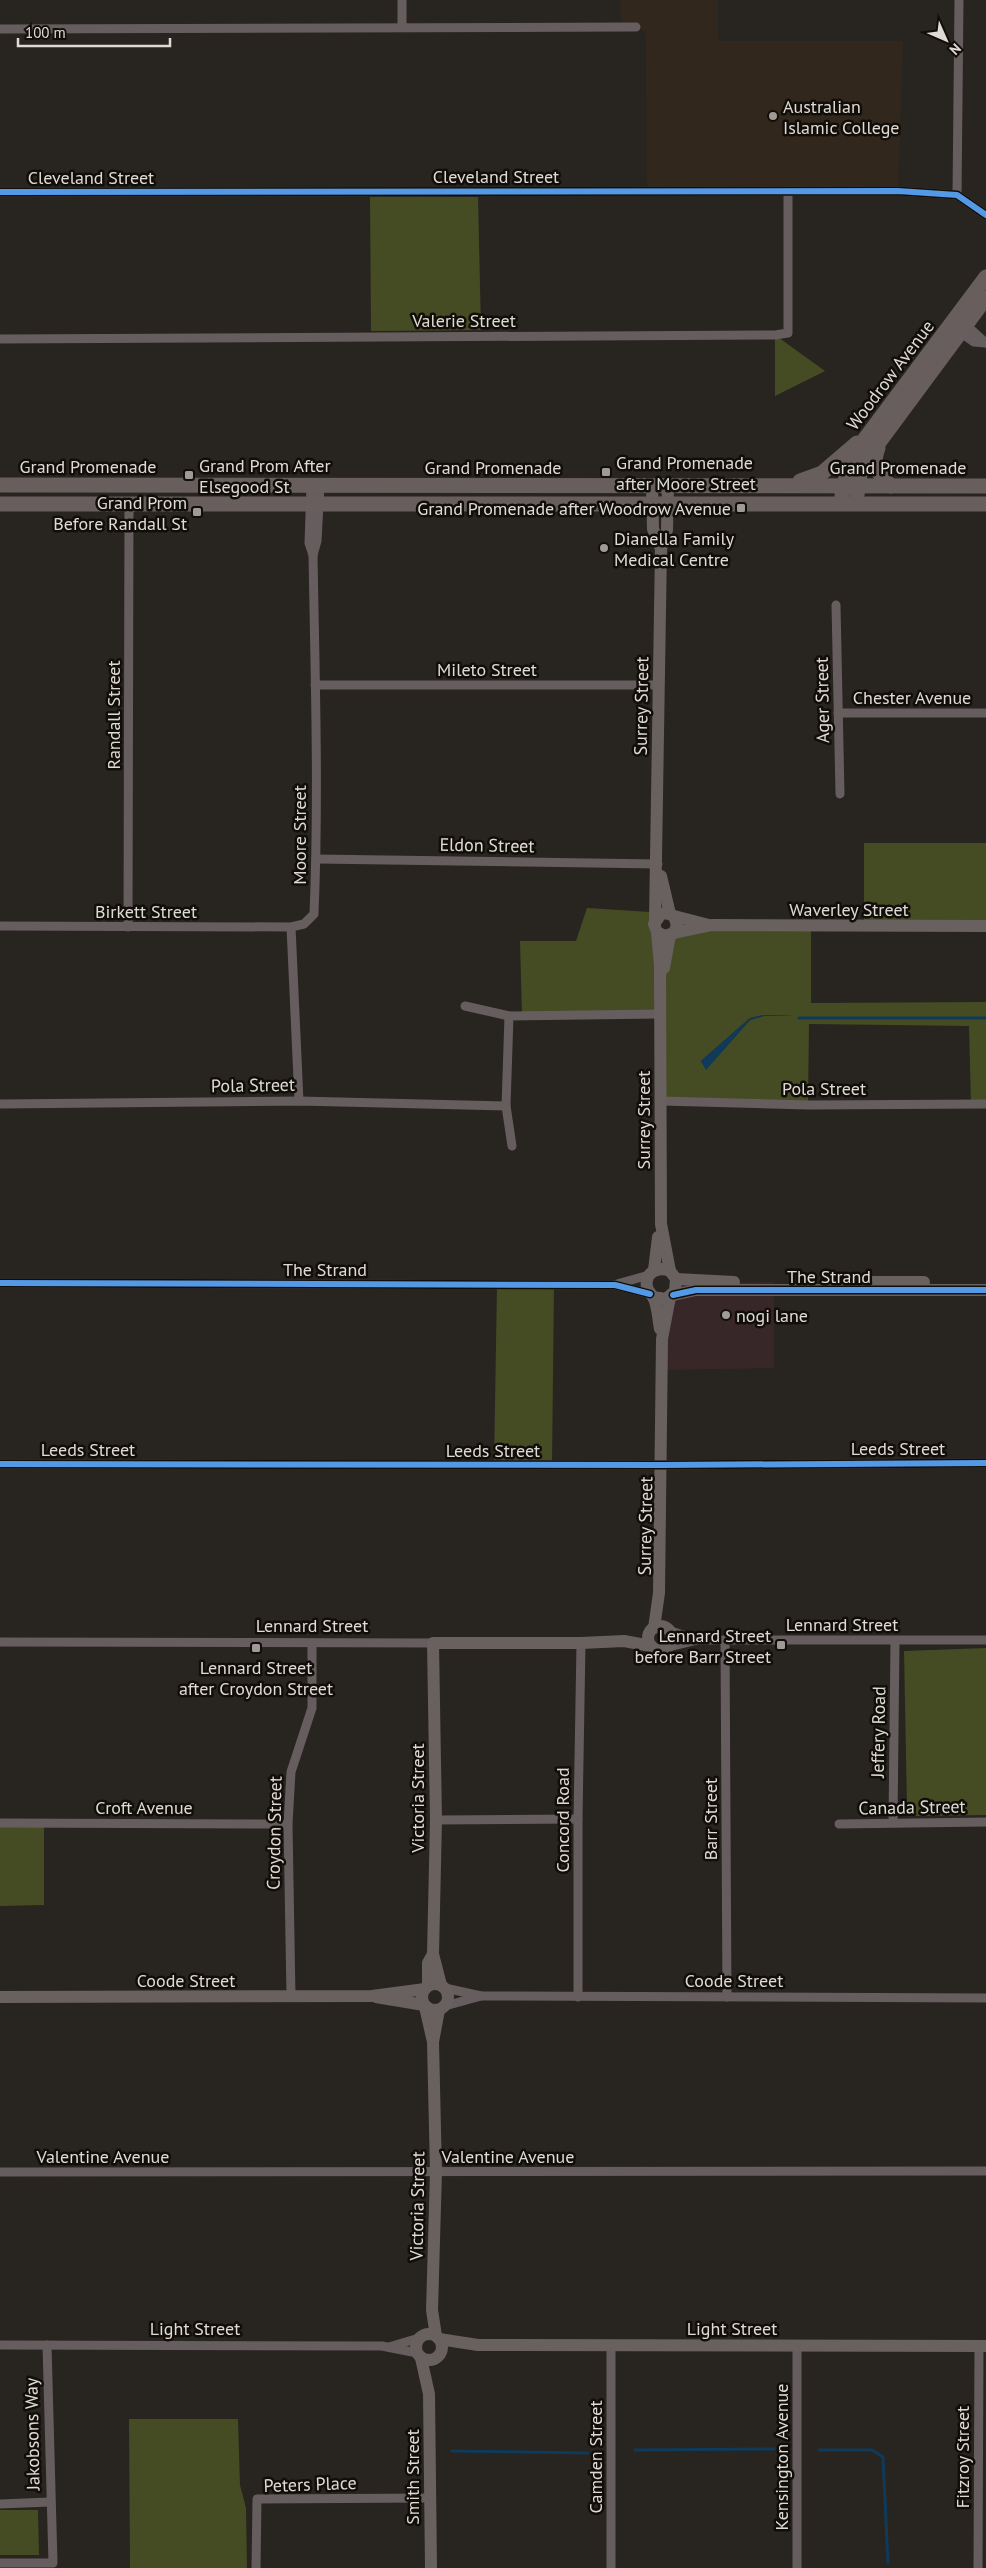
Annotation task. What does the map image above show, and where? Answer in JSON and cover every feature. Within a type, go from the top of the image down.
[{"type":"main road","name":"Woodrow Avenue","points":[[849,504],[848,468],[858,448],[881,428],[958,325],[986,277]]},
{"type":"main road","name":"Woodrow Avenue","points":[[958,325],[986,298]]},
{"type":"main road","points":[[787,485],[822,473],[881,428]]},
{"type":"main road","points":[[881,428],[874,465],[891,486]]},
{"type":"main road","name":"Grand Promenade","points":[[0,485],[986,486]]},
{"type":"main road","name":"Grand Promenade","points":[[0,504],[986,504]]},
{"type":"street","points":[[402,0],[402,28]]},
{"type":"street","points":[[959,0],[957,195],[986,215]]},
{"type":"street","points":[[0,29],[636,27]]},
{"type":"street","name":"Cleveland Street","points":[[0,192],[898,191],[957,195]]},
{"type":"street","name":"Valerie Street","points":[[0,339],[765,335],[788,333],[788,192]]},
{"type":"street","name":"Moore Street","points":[[291,927],[304,924],[314,914],[316,859],[313,554],[317,541],[314,504],[315,486]]},
{"type":"street","name":"Surrey Street","points":[[652,486],[653,529],[661,548]]},
{"type":"street","name":"Surrey Street","points":[[668,486],[667,530],[661,548],[656,926],[660,985],[661,1224],[666,1256],[673,1275]]},
{"type":"street","name":"Randall Street","points":[[128,927],[129,504]]},
{"type":"street","name":"Ager Street","points":[[836,605],[840,794]]},
{"type":"street","name":"Mileto Street","points":[[315,685],[659,685]]},
{"type":"street","name":"Chester Avenue","points":[[838,713],[986,713]]},
{"type":"street","name":"Eldon Street","points":[[316,859],[658,864]]},
{"type":"street","name":"Surrey Street","points":[[658,864],[672,915]]},
{"type":"street","points":[[662,914],[672,915],[677,925],[672,934],[661,935],[656,926],[662,914]]},
{"type":"street","name":"Waverley Street","points":[[672,915],[712,925]]},
{"type":"street","name":"Waverley Street","points":[[672,934],[712,925],[986,926]]},
{"type":"street","name":"Birkett Street","points":[[0,926],[291,927]]},
{"type":"street","points":[[291,927],[299,1101]]},
{"type":"street","name":"Surrey Street","points":[[660,985],[672,934]]},
{"type":"street","points":[[465,1006],[509,1016],[659,1014]]},
{"type":"street","points":[[509,1016],[506,1106],[512,1146]]},
{"type":"street","name":"Pola Street","points":[[0,1104],[299,1101],[506,1106]]},
{"type":"street","name":"Pola Street","points":[[661,1102],[808,1105],[986,1104]]},
{"type":"street","name":"Surrey Street","points":[[652,1273],[661,1224]]},
{"type":"street","points":[[662,1268],[673,1275],[677,1288],[671,1296],[662,1300],[651,1295],[646,1285],[652,1273],[662,1268]]},
{"type":"street","name":"The Strand","points":[[614,1285],[652,1273]]},
{"type":"street","name":"The Strand","points":[[673,1275],[757,1283],[986,1282]]},
{"type":"street","name":"The Strand","points":[[0,1283],[614,1285],[651,1295]]},
{"type":"street","name":"The Strand","points":[[671,1296],[696,1290],[986,1290]]},
{"type":"street","name":"Surrey Street","points":[[651,1295],[662,1339]]},
{"type":"street","name":"Surrey Street","points":[[651,1630],[659,1593],[662,1339],[671,1296]]},
{"type":"street","name":"Leeds Street","points":[[0,1464],[662,1465],[986,1463]]},
{"type":"street","name":"Surrey Street","points":[[659,1593],[670,1630]]},
{"type":"street","name":"Lennard Street","points":[[624,1641],[661,1625],[698,1640]]},
{"type":"street","points":[[651,1630],[648,1637],[651,1646]]},
{"type":"street","points":[[669,1646],[672,1638],[670,1630]]},
{"type":"street","name":"Lennard Street","points":[[0,1642],[581,1643],[624,1641],[651,1646],[660,1650],[669,1646],[698,1640],[986,1640]]},
{"type":"street","name":"Barr Street","points":[[725,1641],[727,1998]]},
{"type":"street","name":"Jeffery Road","points":[[893,1822],[895,1641]]},
{"type":"street","name":"Croydon Street","points":[[291,1997],[288,1824],[291,1772],[312,1708],[312,1643]]},
{"type":"street","name":"Victoria Street","points":[[433,1643],[436,1820],[433,1954],[428,1963],[435,1987]]},
{"type":"street","name":"Concord Road","points":[[578,1997],[578,1819],[581,1643]]},
{"type":"street","points":[[436,1820],[578,1819]]},
{"type":"street","name":"Canada Street","points":[[839,1824],[986,1822]]},
{"type":"street","name":"Croft Avenue","points":[[0,1823],[288,1824]]},
{"type":"street","points":[[435,1987],[448,1999],[442,2008],[432,2010],[425,2006],[422,1997],[435,1987]]},
{"type":"street","name":"Coode Street","points":[[0,1997],[372,1996],[435,1987],[482,1996],[986,1998]]},
{"type":"street","name":"Coode Street","points":[[372,1996],[425,2006]]},
{"type":"street","name":"Coode Street","points":[[442,2008],[482,1996]]},
{"type":"street","name":"Victoria Street","points":[[425,2006],[433,2042],[436,2172],[432,2310],[437,2338]]},
{"type":"street","name":"Victoria Street","points":[[433,2042],[442,2008]]},
{"type":"street","name":"Valentine Avenue","points":[[0,2172],[986,2172]]},
{"type":"street","name":"Victoria Street","points":[[420,2337],[432,2310]]},
{"type":"street","points":[[428,2334],[437,2338],[442,2350],[427,2357],[416,2345],[420,2337],[428,2334]]},
{"type":"street","name":"Light Street","points":[[389,2347],[420,2337]]},
{"type":"street","name":"Light Street","points":[[437,2338],[478,2345],[982,2346]]},
{"type":"street","name":"Light Street","points":[[0,2345],[389,2347],[427,2357],[478,2345]]},
{"type":"street","name":"Jakobsons Way","points":[[0,2504],[50,2502],[47,2345]]},
{"type":"street","name":"Camden Street","points":[[611,2346],[611,2568]]},
{"type":"street","name":"Kensington Avenue","points":[[797,2346],[797,2568]]},
{"type":"street","name":"Fitzroy Street","points":[[978,2568],[982,2346]]},
{"type":"street","name":"Smith Street","points":[[427,2357],[431,2568]]},
{"type":"street","name":"Peters Place","points":[[256,2568],[257,2499],[430,2498]]},
{"type":"street","points":[[0,2563],[53,2563],[50,2502]]},
{"type":"shaded area","name":"Australian Islamic College","points":[[621,0],[718,0],[718,41],[903,41],[898,191],[647,191],[646,33],[636,27],[621,30]]},
{"type":"shaded area","points":[[774,1282],[774,1368],[661,1370],[677,1283]]},
{"type":"green space","points":[[370,197],[478,197],[481,330],[371,331]]},
{"type":"green space","points":[[775,335],[825,371],[775,396]]},
{"type":"green space","points":[[864,843],[986,843],[986,926],[864,926]]},
{"type":"green space","points":[[587,908],[666,913],[658,916],[661,935],[677,925],[811,927],[811,1003],[986,1002],[986,1104],[971,1104],[969,1026],[809,1024],[808,1105],[661,1101],[659,1014],[522,1016],[520,941],[576,941]],"holes":[[[764,1015],[795,1016],[764,1016],[750,1020],[706,1069],[701,1061],[750,1018]]]},
{"type":"green space","points":[[497,1284],[554,1284],[552,1465],[494,1465]]},
{"type":"green space","points":[[986,1648],[986,1815],[916,1816],[907,1808],[904,1651]]},
{"type":"green space","points":[[44,1826],[44,1905],[0,1906],[0,1827]]},
{"type":"green space","points":[[129,2419],[238,2419],[240,2485],[246,2508],[247,2568],[130,2568]]},
{"type":"green space","points":[[0,2510],[38,2510],[39,2555],[0,2555]]},
{"type":"water","points":[[764,1015],[795,1016],[764,1016],[750,1020],[706,1070],[701,1061],[750,1018]]},
{"type":"waterway","points":[[799,1018],[986,1018]]},
{"type":"waterway","points":[[635,2450],[774,2449]]},
{"type":"waterway","points":[[819,2450],[872,2450],[883,2457],[888,2563]]},
{"type":"waterway","points":[[452,2451],[588,2453]]},
{"type":"cycle path","points":[[0,192],[898,191],[957,195],[986,215]]},
{"type":"cycle path","points":[[0,1283],[615,1285],[650,1294]]},
{"type":"cycle path","points":[[673,1295],[696,1290],[986,1290]]},
{"type":"cycle path","points":[[0,1464],[662,1465],[986,1463]]},
{"type":"place","name":"Australian Islamic College","points":[[773,116]]},
{"type":"place","name":"Grand Promenade after Moore Street","points":[[606,472]]},
{"type":"place","name":"Grand Prom After Elsegood St","points":[[189,475]]},
{"type":"place","name":"Grand Promenade after Woodrow Avenue","points":[[741,508]]},
{"type":"place","name":"Grand Prom Before Randall St","points":[[197,512]]},
{"type":"place","name":"Dianella Family Medical Centre","points":[[604,548]]},
{"type":"place","name":"nogi lane","points":[[726,1315]]},
{"type":"place","name":"Lennard Street before Barr Street","points":[[781,1645]]},
{"type":"place","name":"Lennard Street after Croydon Street","points":[[256,1648]]}]
